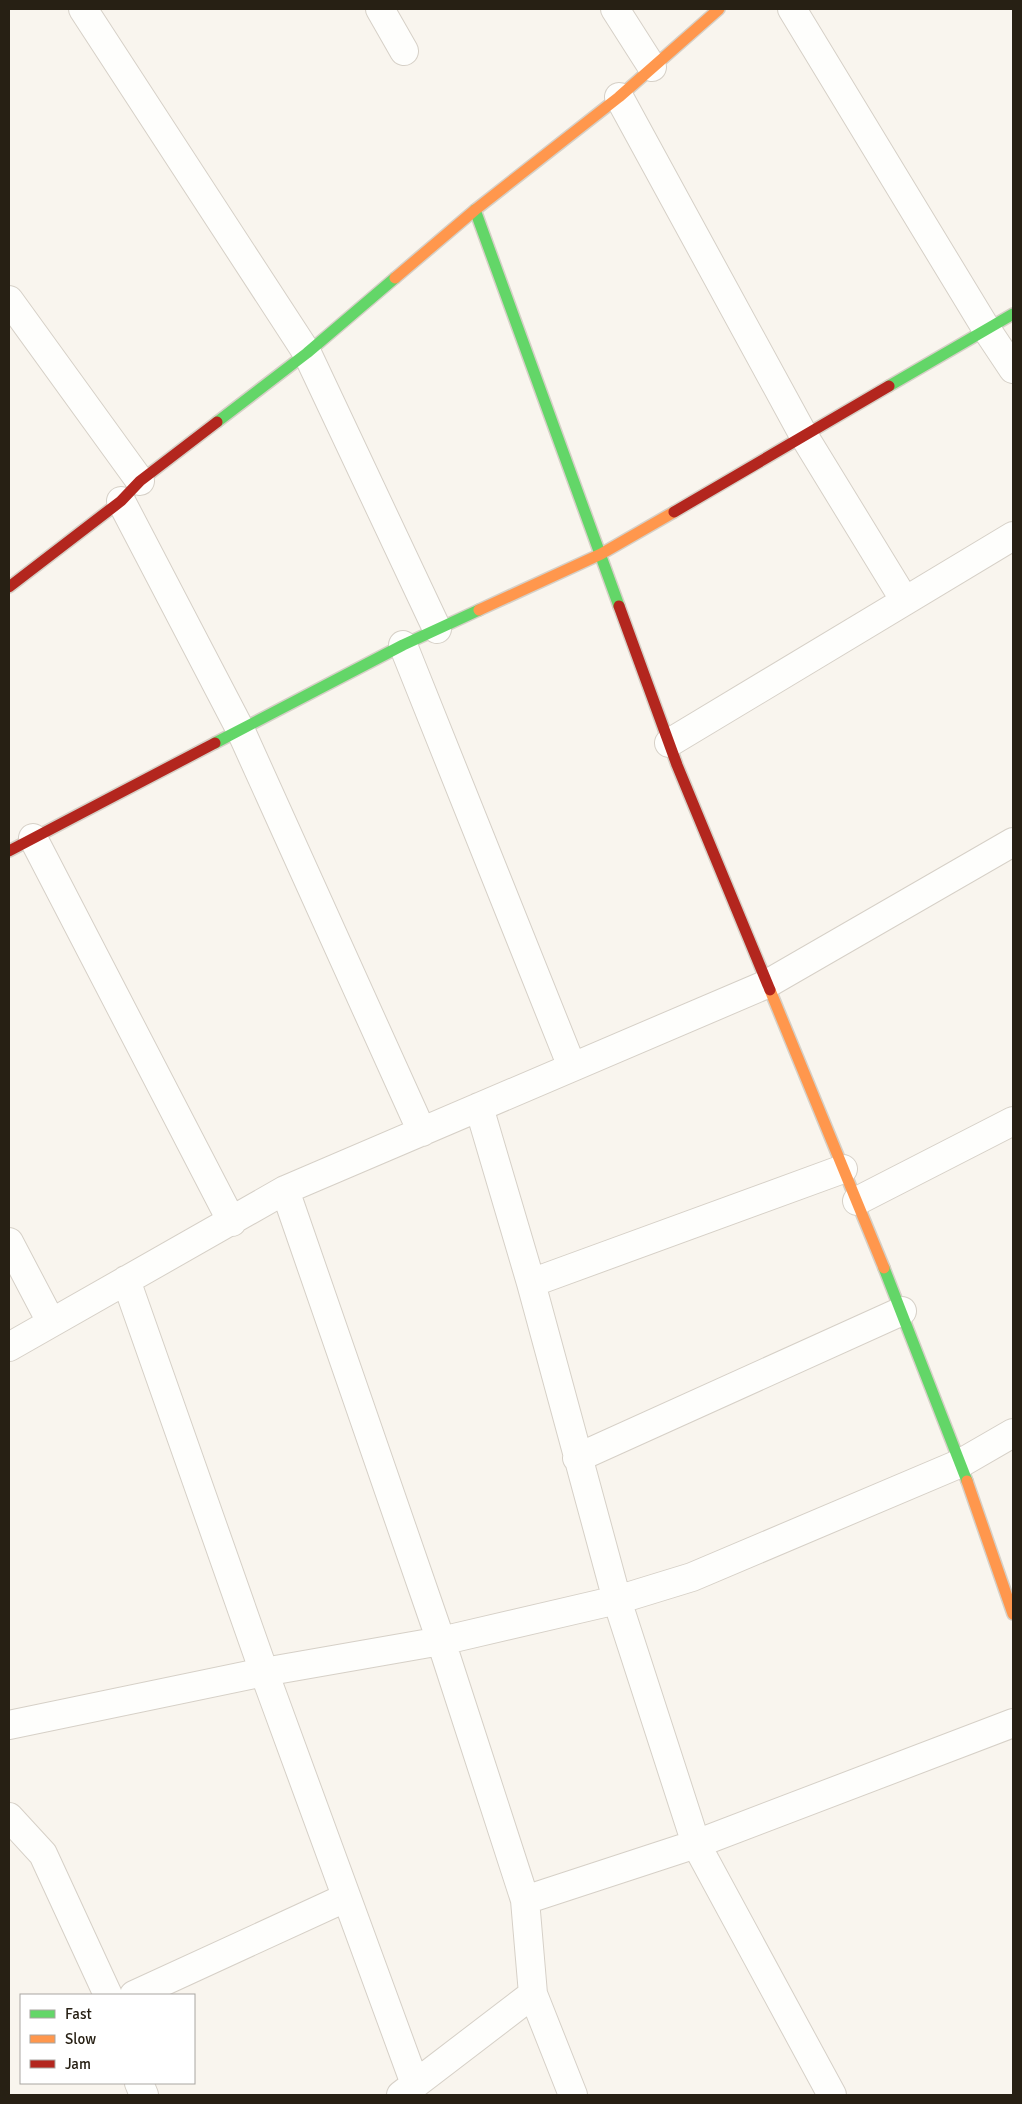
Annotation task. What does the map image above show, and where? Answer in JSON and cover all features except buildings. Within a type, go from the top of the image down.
[{"type":"street","points":[[83,9],[307,353],[437,629]]},
{"type":"street","points":[[380,9],[404,51]]},
{"type":"street","points":[[614,9],[652,67]]},
{"type":"street","points":[[9,587],[121,501],[140,481],[307,353],[475,210],[619,97],[719,9]]},
{"type":"street","points":[[792,9],[987,330],[1013,369]]},
{"type":"street","points":[[619,97],[804,436],[905,601]]},
{"type":"street","points":[[475,210],[669,743],[902,1311],[1007,1573],[1013,1614]]},
{"type":"street","points":[[9,300],[140,481]]},
{"type":"street","points":[[9,851],[403,645],[601,554],[1013,314]]},
{"type":"street","points":[[121,501],[240,729],[422,1132]]},
{"type":"street","points":[[669,743],[1013,536]]},
{"type":"street","points":[[403,645],[572,1067]]},
{"type":"street","points":[[32,838],[232,1222]]},
{"type":"street","points":[[9,1347],[232,1222],[285,1190],[767,984],[1013,842]]},
{"type":"street","points":[[479,1107],[531,1282],[577,1458],[617,1600],[696,1844],[832,2095]]},
{"type":"street","points":[[857,1201],[1013,1121]]},
{"type":"street","points":[[531,1282],[843,1169]]},
{"type":"street","points":[[285,1190],[441,1641],[525,1900],[533,1994],[573,2095]]},
{"type":"street","points":[[9,1242],[51,1322]]},
{"type":"street","points":[[126,1280],[345,1898],[408,2090],[533,1994]]},
{"type":"street","points":[[577,1458],[902,1311]]},
{"type":"street","points":[[9,1725],[264,1672],[441,1641],[617,1600],[692,1577],[962,1463],[1013,1434]]},
{"type":"street","points":[[525,1900],[696,1844],[1013,1722]]},
{"type":"street","points":[[9,1817],[43,1854],[108,1994]]},
{"type":"street","points":[[136,1994],[345,1898]]},
{"type":"traffic: fast","points":[[475,210],[619,606]]},
{"type":"traffic: fast","points":[[217,422],[307,353],[395,278]]},
{"type":"traffic: fast","points":[[889,386],[1013,314]]},
{"type":"traffic: fast","points":[[215,743],[403,645],[479,610]]},
{"type":"traffic: fast","points":[[884,1268],[967,1481]]},
{"type":"traffic: slow","points":[[395,278],[475,210],[619,97],[719,9]]},
{"type":"traffic: slow","points":[[479,610],[601,554],[674,512]]},
{"type":"traffic: slow","points":[[770,990],[884,1268]]},
{"type":"traffic: slow","points":[[967,1481],[1013,1614]]},
{"type":"traffic: jam","points":[[674,512],[889,386]]},
{"type":"traffic: jam","points":[[9,587],[121,501],[140,481],[217,422]]},
{"type":"traffic: jam","points":[[619,606],[677,765],[770,990]]},
{"type":"traffic: jam","points":[[9,851],[215,743]]}]
